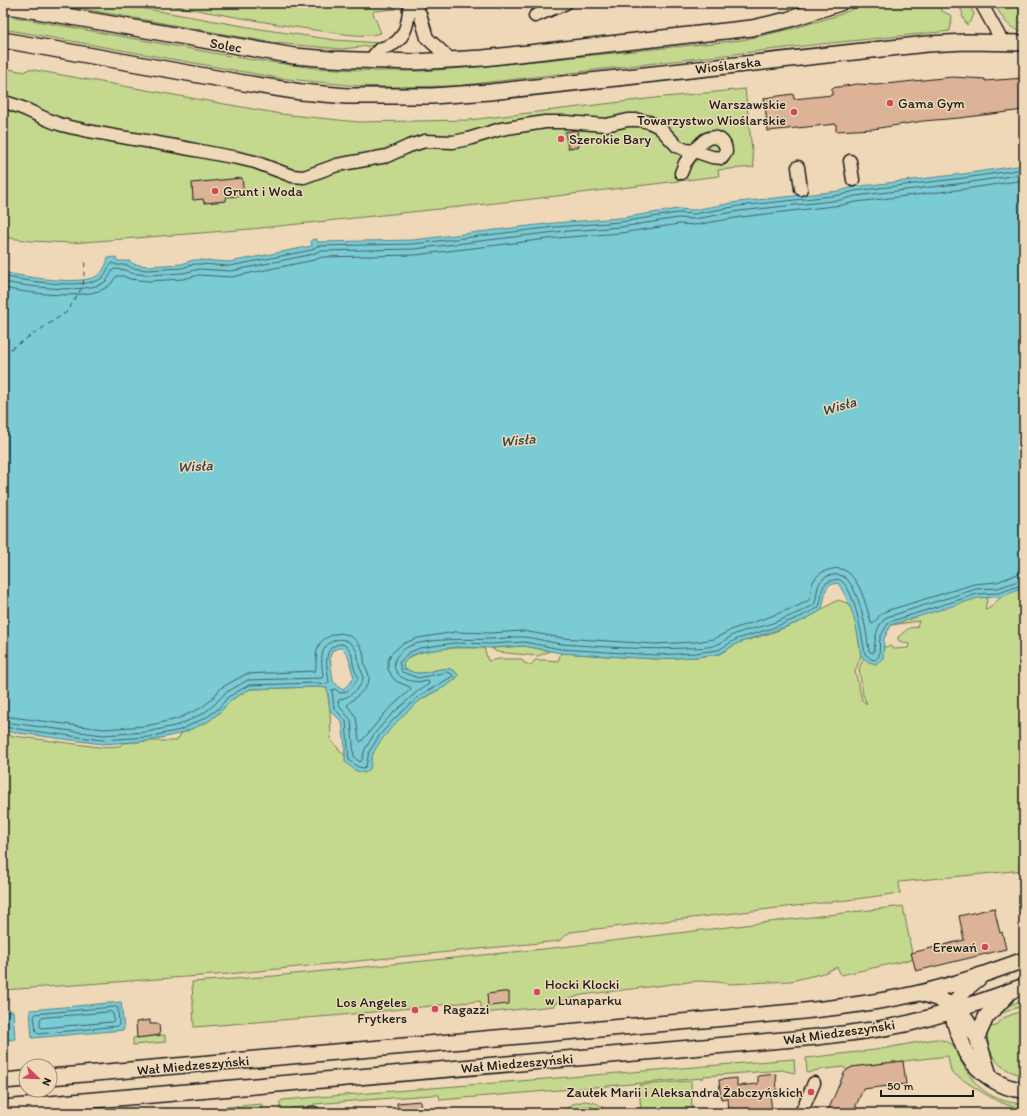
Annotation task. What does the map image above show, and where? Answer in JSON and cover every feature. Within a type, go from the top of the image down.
[{"type":"main road","points":[[451,60],[752,28],[787,20],[840,3]]},
{"type":"main road","name":"Solec","points":[[3,5],[279,54],[330,59],[414,62],[451,60]]},
{"type":"main road","name":"Wioślarska","points":[[3,40],[288,90],[346,96],[432,96],[533,88],[927,44],[1024,43]]},
{"type":"main road","name":"Wał Miedzeszyński","points":[[58,1076],[794,1012],[854,1005],[921,993],[983,975],[1024,960]]},
{"type":"main road","points":[[958,1031],[954,1019],[961,995],[983,975]]},
{"type":"main road","points":[[974,1045],[986,1017],[996,1005],[1018,988]]},
{"type":"main road","name":"Wał Miedzeszyński","points":[[3,1108],[817,1037],[864,1031],[926,1018],[1018,988]]},
{"type":"main road","points":[[921,993],[956,1008],[990,1078],[1004,1086],[1024,1090]]},
{"type":"main road","points":[[926,1018],[945,1020],[974,1045]]},
{"type":"main road","points":[[3,1081],[18,1080]]},
{"type":"street","points":[[370,60],[379,50],[388,47],[400,38],[405,30],[410,3]]},
{"type":"street","points":[[414,3],[420,14],[427,38],[451,60]]},
{"type":"street","points":[[535,16],[566,3]]},
{"type":"street","points":[[981,3],[1003,43]]},
{"type":"street","points":[[5,102],[16,105],[45,119],[66,126],[128,139],[238,158],[256,162],[298,177],[312,174],[337,165],[387,156],[409,146],[425,142],[453,142],[501,129],[545,122],[566,122],[606,126],[628,120],[638,120],[649,122],[659,127],[677,146],[686,150],[694,151],[685,163],[681,172]]},
{"type":"street","points":[[850,161],[853,180]]},
{"type":"street","points":[[798,167],[801,189]]},
{"type":"street","points":[[801,1113],[814,1083]]},
{"type":"green space","points":[[50,3],[113,3],[260,29],[335,40],[380,43],[377,45],[341,49],[274,43]]},
{"type":"green space","points":[[157,3],[395,3],[396,9],[374,11],[373,13],[381,33],[373,35],[357,35],[294,27]]},
{"type":"green space","points":[[866,3],[937,3],[942,11],[952,16],[950,31],[821,44],[456,86],[393,87],[358,86],[278,78],[3,29],[3,15],[247,59],[315,68],[379,71],[422,71],[476,67],[742,40],[791,29],[839,15]]},
{"type":"green space","points":[[958,3],[969,3],[974,14],[967,25],[962,16],[963,14]]},
{"type":"green space","points":[[994,3],[1024,3],[1024,31],[1018,30],[1009,25],[1002,17]]},
{"type":"green space","points":[[3,68],[25,72],[28,69],[281,114],[358,122],[469,120],[745,89],[754,167],[718,170],[719,176],[524,200],[251,229],[71,243],[31,241],[3,237]]},
{"type":"green space","points":[[1024,588],[1024,870],[899,882],[900,893],[570,932],[559,941],[228,974],[3,990],[3,736],[6,735],[99,747],[120,746],[123,743],[176,741],[182,733],[209,721],[231,700],[250,689],[316,687],[327,688],[330,710],[331,740],[345,756],[345,747],[455,680],[458,675],[450,669],[440,669],[425,673],[418,673],[404,669],[402,664],[405,660],[420,653],[447,648],[484,648],[488,661],[500,659],[522,659],[524,663],[531,665],[535,660],[558,661],[561,653],[655,659],[696,657],[719,654],[738,643],[771,633],[804,620],[838,600],[850,604],[857,629],[861,656],[855,671],[862,700],[867,704],[863,695],[859,668],[865,656],[884,647],[890,646],[894,649],[908,648],[909,644],[898,640],[898,637],[909,628],[917,627],[919,621],[891,625],[884,638],[889,620],[988,595],[985,610],[1005,595]]},
{"type":"green space","points":[[524,646],[550,651],[538,656],[497,652],[491,648]]},
{"type":"green space","points":[[903,906],[913,959],[841,975],[837,967],[824,973],[791,981],[730,984],[697,981],[582,995],[555,1003],[555,1006],[482,1013],[480,1001],[343,1015],[194,1027],[192,982],[274,976],[553,948]]},
{"type":"green space","points":[[1024,1000],[1024,1005],[997,1015],[1006,1007]]},
{"type":"green space","points":[[1024,1010],[1024,1075],[1007,1070],[995,1059],[988,1045],[987,1036],[988,1027],[996,1026],[1003,1018]]},
{"type":"green space","points":[[165,1035],[165,1042],[133,1045],[133,1038]]},
{"type":"green space","points":[[935,1039],[947,1041],[952,1045],[966,1071],[986,1092],[1003,1100],[1024,1104],[1024,1108],[1015,1107],[996,1100],[951,1072],[948,1056],[852,1067],[847,1070],[843,1067],[807,1073],[806,1058],[875,1050]]},
{"type":"green space","points":[[794,1059],[795,1073],[783,1070],[704,1076],[703,1078],[440,1100],[439,1095],[431,1095],[314,1104],[313,1106],[291,1108],[282,1113],[280,1112],[280,1102],[282,1100]]},
{"type":"green space","points":[[691,1081],[692,1110],[641,1113],[639,1085]]},
{"type":"green space","points":[[585,1101],[598,1104],[603,1107],[607,1113],[587,1106],[559,1113],[573,1104]]},
{"type":"green space","points":[[262,1104],[262,1113],[160,1113]]},
{"type":"water","name":"Wisła","points":[[1024,165],[1024,588],[1000,597],[978,598],[891,625],[884,638],[883,658],[876,664],[869,662],[861,656],[854,618],[848,601],[838,583],[829,585],[826,589],[822,610],[804,620],[738,643],[719,654],[655,659],[561,653],[524,646],[491,648],[455,647],[421,652],[410,656],[403,664],[404,669],[418,673],[425,673],[440,669],[450,669],[458,675],[448,685],[429,694],[418,702],[396,723],[377,747],[372,756],[370,769],[365,773],[356,771],[345,762],[342,722],[330,710],[327,688],[250,689],[231,700],[209,721],[182,733],[149,741],[102,744],[3,731],[3,272],[51,280],[89,279],[99,275],[106,265],[108,258],[116,257],[117,261],[130,261],[133,264],[147,266],[182,264],[193,260],[230,262],[312,246],[311,240],[317,239],[317,242],[413,240],[554,223],[620,218],[678,209],[693,210],[738,202],[840,191],[853,187]],"holes":[[[342,648],[347,654],[354,677],[342,690],[333,681],[330,658],[332,651]]]},
{"type":"water","points":[[121,1002],[124,1030],[32,1038],[30,1010]]},
{"type":"water","points":[[13,1011],[15,1039],[3,1041],[3,1012]]},
{"type":"building","points":[[952,77],[985,79],[985,81],[1024,78],[1024,110],[923,121],[873,129],[836,131],[836,124],[768,131],[764,98],[793,94],[794,99],[832,95],[832,88],[857,84],[876,85]]},
{"type":"building","name":"Szerokie Bary","points":[[577,130],[579,147],[568,148],[565,132]]},
{"type":"building","points":[[242,178],[244,196],[226,197],[226,201],[204,203],[203,199],[193,200],[192,183]]},
{"type":"building","points":[[994,908],[1000,933],[1002,932],[1006,949],[916,971],[911,953],[964,940],[959,916]]},
{"type":"building","points":[[509,992],[509,1004],[488,1006],[487,994]]},
{"type":"building","points":[[150,1020],[150,1024],[159,1024],[160,1035],[137,1038],[136,1022]]},
{"type":"building","points":[[903,1061],[906,1084],[863,1089],[853,1113],[827,1113],[844,1073],[847,1070],[852,1067]]},
{"type":"building","points":[[776,1074],[777,1093],[770,1094],[772,1111],[764,1113],[729,1113],[728,1098],[721,1099],[719,1080],[737,1078],[737,1086],[758,1084],[758,1076]]},
{"type":"building","points":[[420,1101],[421,1113],[398,1113],[397,1103]]},
{"type":"ferry route","points":[[3,354],[67,312],[83,286],[85,262]]},
{"type":"place","name":"Gama Gym","points":[[890,103]]},
{"type":"place","name":"Warszawskie Towarzystwo Wioślarskie","points":[[794,112]]},
{"type":"place","name":"Szerokie Bary","points":[[561,139]]},
{"type":"place","name":"Grunt i Woda","points":[[215,191]]},
{"type":"place","name":"Erewań","points":[[985,947]]},
{"type":"place","name":"Hocki Klocki w Lunaparku","points":[[537,992]]},
{"type":"place","name":"Ragazzi","points":[[435,1009]]},
{"type":"place","name":"Los Angeles Frytkers","points":[[415,1010]]},
{"type":"place","name":"Zaułek Marii i Aleksandra Żabczyńskich","points":[[811,1092]]}]
